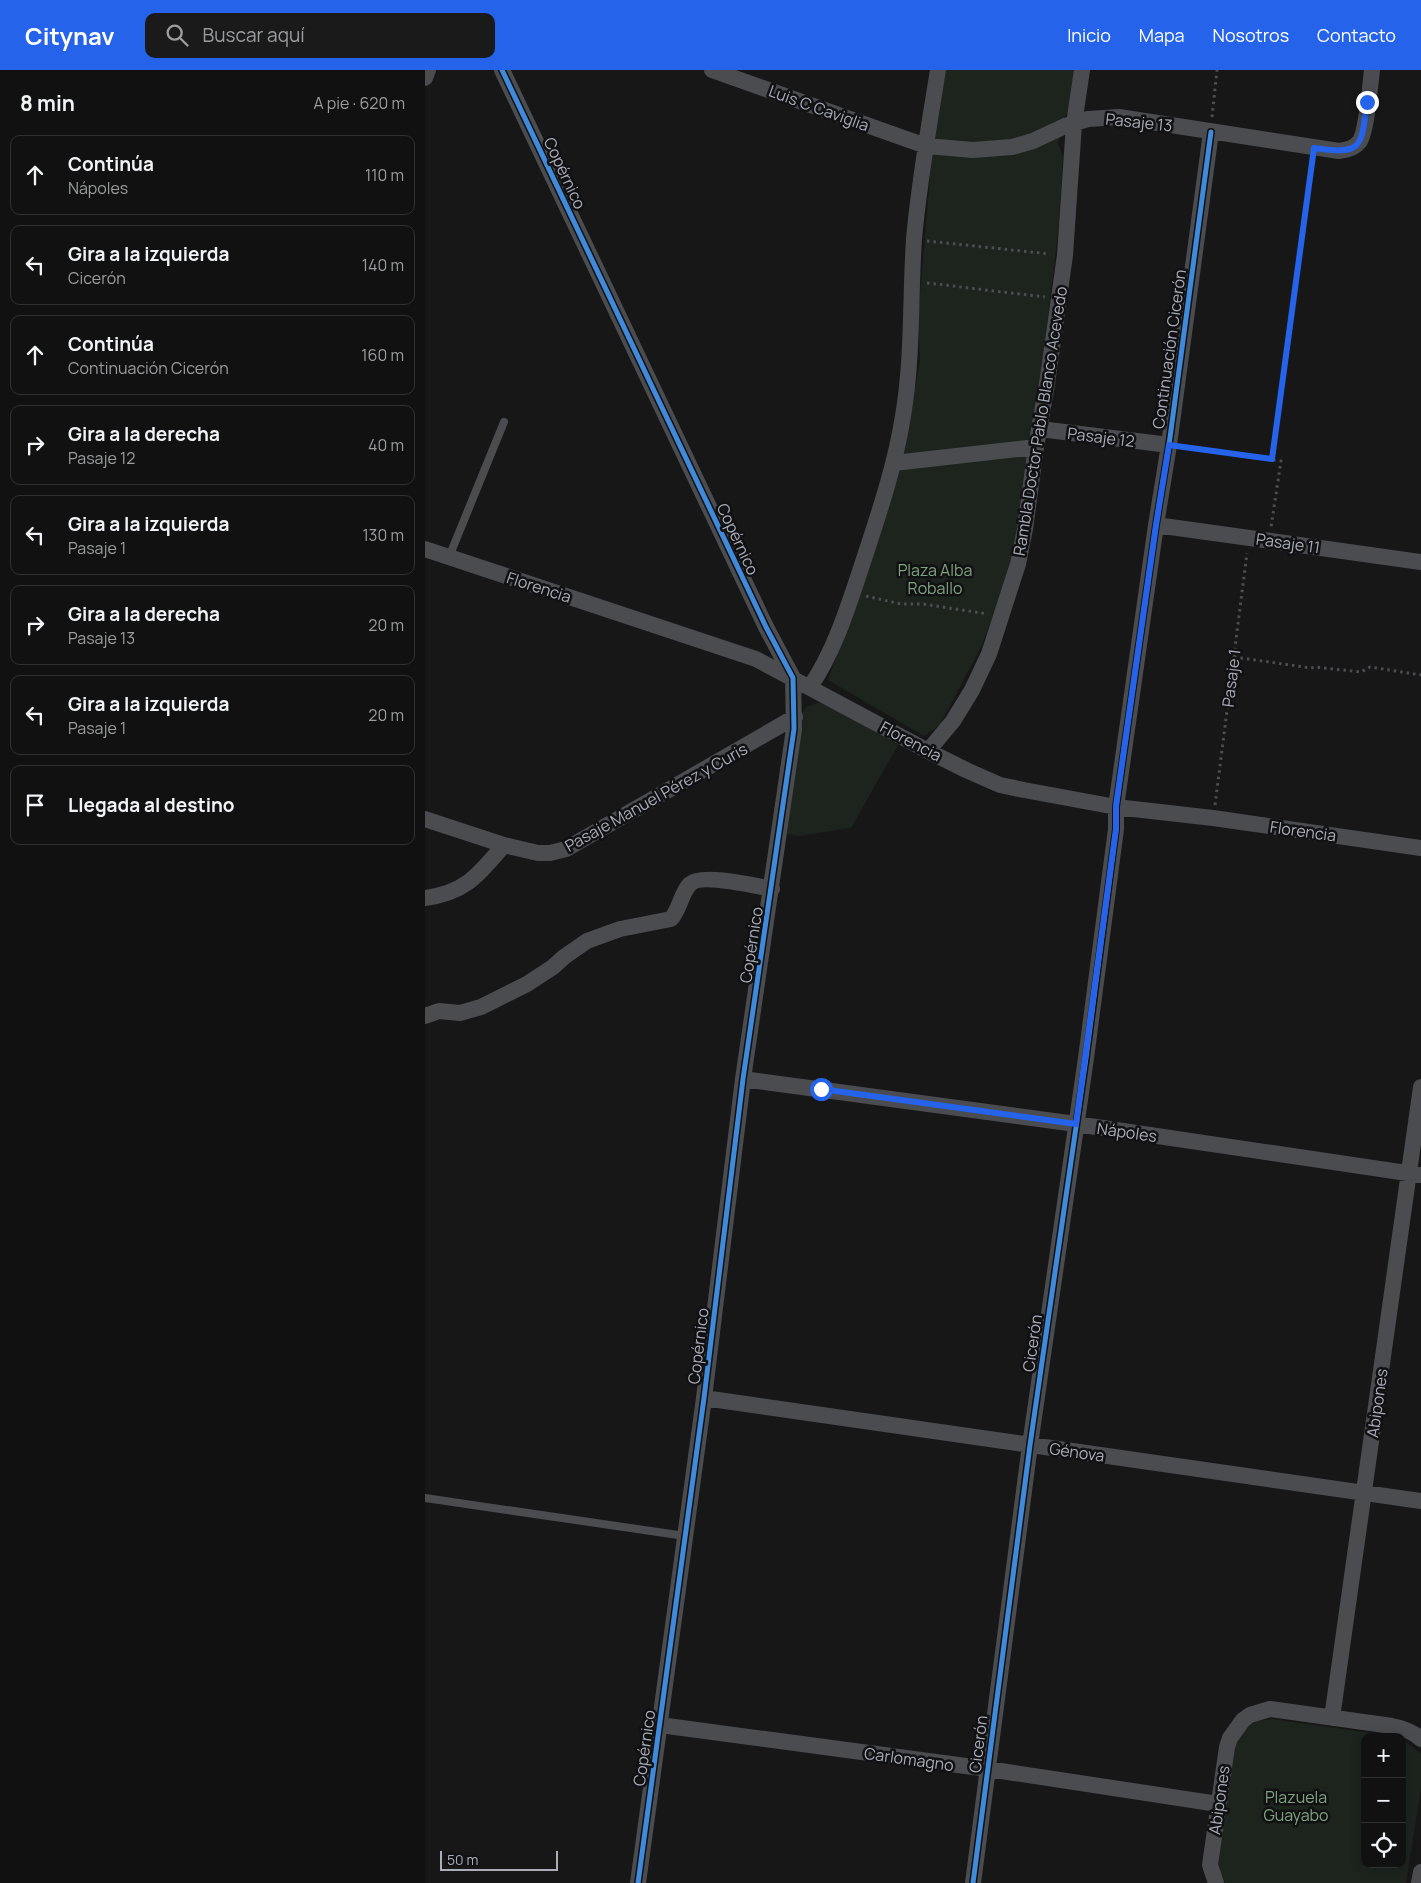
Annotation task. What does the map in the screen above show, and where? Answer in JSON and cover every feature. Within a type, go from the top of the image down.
[{"type":"street","points":[[425,78],[428,70]]},
{"type":"street","name":"Copérnico","points":[[502,70],[766,627],[793,678],[795,717],[772,889],[743,1079],[704,1398],[638,1883]]},
{"type":"street","name":"Luis C Caviglia","points":[[712,70],[926,146]]},
{"type":"street","points":[[810,686],[832,649],[853,593],[894,463],[903,415],[911,330],[914,240],[938,70]]},
{"type":"street","name":"Rambla Doctor Pablo Blanco Acevedo","points":[[928,751],[943,735],[963,707],[989,654],[1003,617],[1018,564],[1025,529],[1065,255],[1074,124],[1082,70]]},
{"type":"street","name":"Pasaje 13","points":[[926,146],[973,150],[1012,147],[1033,141],[1088,119],[1119,117],[1314,148],[1339,151],[1348,150],[1354,147],[1363,134],[1372,70]]},
{"type":"street","name":"Continuación Cicerón","points":[[1116,806],[1169,445],[1211,132]]},
{"type":"street","name":"Pasaje 12","points":[[1040,429],[1169,445]]},
{"type":"street","points":[[894,463],[1036,447]]},
{"type":"street","name":"Pasaje 11","points":[[1156,525],[1421,562]]},
{"type":"street","name":"Florencia","points":[[425,549],[756,659],[810,686],[928,751],[1000,784],[1116,806],[1421,848]]},
{"type":"street","name":"Pasaje Manuel Pérez y Curis","points":[[425,819],[504,845],[538,853],[550,853],[567,849],[795,717]]},
{"type":"street","name":"Cicerón","points":[[973,1883],[1029,1445],[1076,1124],[1116,829],[1116,806]]},
{"type":"street","points":[[425,898],[454,892],[477,877],[504,845]]},
{"type":"street","points":[[425,1016],[439,1011],[460,1013],[481,1007],[527,984],[553,968],[564,957],[587,941],[620,929],[671,919],[678,909],[688,886],[694,881],[716,880],[772,889]]},
{"type":"street","name":"Nápoles","points":[[743,1079],[1076,1124],[1415,1174]]},
{"type":"street","name":"Abipones","points":[[1216,1883],[1210,1865],[1218,1804],[1230,1738],[1243,1720],[1270,1709],[1332,1718],[1364,1493],[1415,1174],[1421,1087]]},
{"type":"street","name":"Génova","points":[[704,1398],[1421,1500]]},
{"type":"street","points":[[1332,1718],[1405,1729],[1416,1734],[1421,1739]]},
{"type":"street","name":"Carlomagno","points":[[660,1725],[988,1769],[1218,1804]]},
{"type":"street","points":[[1419,1883],[1421,1872]]},
{"type":"lane","points":[[449,557],[504,422]]},
{"type":"lane","points":[[425,1498],[685,1536]]},
{"type":"path","points":[[1211,132],[1217,70]]},
{"type":"path","points":[[1272,459],[1314,148]]},
{"type":"path","points":[[914,240],[1065,255]]},
{"type":"path","points":[[912,281],[1059,299]]},
{"type":"path","points":[[1169,445],[1281,461],[1269,540]]},
{"type":"path","points":[[853,593],[901,604],[923,604],[1003,617]]},
{"type":"path","points":[[1233,656],[1311,668],[1361,672],[1370,667],[1421,674]]},
{"type":"green space","name":"Plaza Alba Roballo","points":[[946,70],[1077,70],[1068,113],[1062,121],[1058,144],[1063,156],[1059,224],[1034,432],[1017,539],[1002,593],[981,647],[940,725],[924,736],[828,680],[852,613],[905,439],[920,361],[918,319],[932,153]]},
{"type":"green space","points":[[817,703],[825,703],[898,745],[851,828],[799,836],[787,834],[799,717],[806,707]]},
{"type":"green space","name":"Plazuela Guayabo","points":[[1272,1719],[1370,1733],[1361,1733],[1361,1868],[1406,1868],[1406,1742],[1421,1754],[1421,1788],[1406,1883],[1225,1883],[1219,1867],[1220,1850],[1234,1746],[1247,1726],[1258,1721]]},
{"type":"cycle path","points":[[502,70],[766,627],[793,678],[794,729],[743,1079],[704,1398],[638,1883]]},
{"type":"cycle path","points":[[973,1883],[1030,1445],[1086,1058],[1116,829],[1116,807],[1169,445],[1211,132]]},
{"type":"route","points":[[821,1089],[1076,1124],[1116,829],[1116,806],[1169,445],[1272,459],[1314,148],[1339,151],[1354,147],[1363,134],[1367,102]]}]
